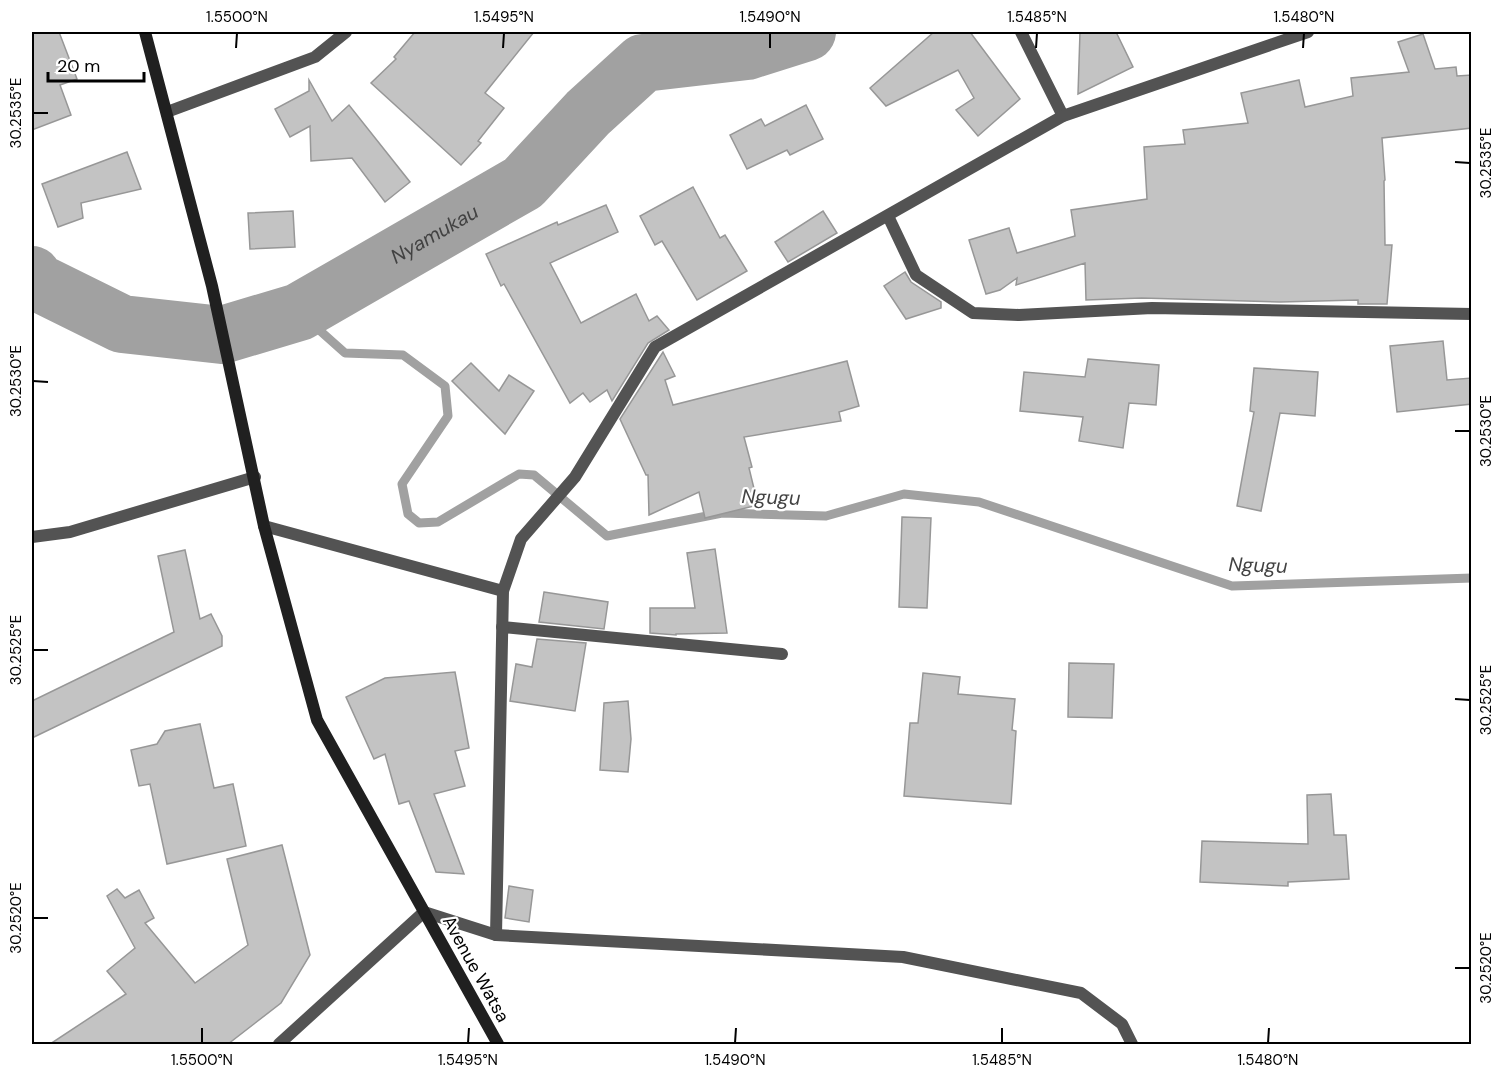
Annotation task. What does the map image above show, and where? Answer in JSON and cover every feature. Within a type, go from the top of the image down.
[{"type":"street","name":"Avenue Watsa","points":[[145,32],[212,286],[264,526],[317,720],[498,1044]]},
{"type":"street","points":[[167,112],[315,57],[346,32]]},
{"type":"street","points":[[1021,32],[1064,116]]},
{"type":"street","points":[[496,935],[503,591],[521,539],[575,477],[655,346],[1064,116],[1308,32]]},
{"type":"street","points":[[888,216],[916,275],[973,313],[1019,315],[1152,308],[1472,314]]},
{"type":"street","points":[[32,537],[70,532],[255,477]]},
{"type":"street","points":[[264,526],[503,591]]},
{"type":"street","points":[[502,627],[782,654]]},
{"type":"street","points":[[279,1044],[424,912],[496,935],[903,957],[1081,993],[1122,1024],[1132,1044]]},
{"type":"building","points":[[32,32],[59,32],[77,79],[60,85],[71,115],[32,130]]},
{"type":"building","points":[[415,32],[534,32],[485,93],[504,108],[478,141],[481,143],[461,165],[371,83],[396,59],[394,57]]},
{"type":"building","points":[[934,32],[970,32],[1020,99],[978,136],[956,110],[974,98],[958,70],[886,106],[870,88]]},
{"type":"building","points":[[1080,32],[1116,32],[1133,67],[1078,94]]},
{"type":"building","points":[[1423,34],[1435,69],[1456,67],[1457,76],[1472,75],[1472,128],[1382,138],[1385,180],[1385,245],[1392,245],[1387,304],[1358,304],[1358,300],[1280,302],[1142,298],[1086,300],[1085,263],[1016,285],[1017,278],[1000,290],[986,294],[969,240],[1009,228],[1017,253],[1075,236],[1071,210],[1147,199],[1144,147],[1185,144],[1183,130],[1248,123],[1241,93],[1299,80],[1305,107],[1353,96],[1351,78],[1409,72],[1398,42]]},
{"type":"building","points":[[309,80],[332,121],[349,105],[410,182],[385,202],[352,158],[311,161],[310,126],[290,137],[275,109],[309,91]]},
{"type":"building","points":[[806,105],[823,139],[790,155],[787,150],[747,169],[730,135],[761,119],[765,126]]},
{"type":"building","points":[[127,152],[141,189],[81,203],[83,218],[58,227],[42,184]]},
{"type":"building","points":[[693,187],[720,238],[725,235],[747,271],[697,300],[662,241],[655,245],[640,216]]},
{"type":"building","points":[[606,205],[618,232],[550,263],[581,323],[636,294],[649,321],[657,316],[669,330],[648,343],[612,401],[607,390],[590,402],[583,393],[570,403],[504,284],[501,286],[486,254],[557,222],[558,225]]},
{"type":"building","points":[[293,211],[295,247],[250,249],[248,213]]},
{"type":"building","points":[[823,211],[837,233],[788,262],[775,242]]},
{"type":"building","points":[[905,272],[911,282],[941,302],[941,308],[906,319],[884,286]]},
{"type":"building","points":[[1443,341],[1447,380],[1472,378],[1472,404],[1397,412],[1390,346]]},
{"type":"building","points":[[663,352],[675,376],[665,380],[673,405],[847,361],[859,406],[839,412],[841,421],[744,437],[758,505],[705,518],[699,492],[649,515],[648,475],[620,419]]},
{"type":"building","points":[[1088,359],[1159,365],[1156,405],[1129,403],[1123,448],[1079,441],[1083,417],[1020,411],[1024,372],[1085,377]]},
{"type":"building","points":[[471,363],[499,391],[509,375],[534,391],[505,434],[452,381]]},
{"type":"building","points":[[1254,368],[1318,372],[1315,416],[1280,413],[1261,511],[1237,506],[1254,412],[1250,411]]},
{"type":"building","points":[[902,517],[931,518],[927,608],[899,607]]},
{"type":"building","points":[[715,549],[727,633],[676,635],[650,633],[650,608],[695,608],[687,553]]},
{"type":"building","points":[[185,550],[200,619],[211,614],[222,636],[222,646],[32,738],[32,701],[174,632],[158,556]]},
{"type":"building","points":[[544,592],[608,602],[604,629],[539,622]]},
{"type":"building","points":[[537,639],[586,643],[575,711],[510,701],[516,664],[532,667]]},
{"type":"building","points":[[1069,663],[1114,664],[1112,718],[1068,717]]},
{"type":"building","points":[[455,672],[469,748],[455,751],[465,786],[434,794],[464,874],[436,872],[409,801],[399,804],[385,754],[374,759],[346,697],[385,678]]},
{"type":"building","points":[[923,673],[960,677],[958,694],[1015,699],[1012,730],[1016,731],[1011,804],[904,796],[910,723],[918,723]]},
{"type":"building","points":[[628,701],[631,739],[628,772],[600,770],[604,703]]},
{"type":"building","points":[[200,724],[214,788],[233,784],[246,846],[167,864],[150,784],[139,786],[131,750],[157,744],[165,731]]},
{"type":"building","points":[[1331,794],[1334,835],[1346,835],[1349,879],[1288,882],[1288,886],[1200,882],[1202,841],[1308,844],[1307,795]]},
{"type":"building","points":[[282,845],[310,955],[281,1003],[228,1044],[50,1044],[126,994],[107,971],[135,948],[107,896],[117,889],[125,898],[139,890],[154,918],[145,923],[195,983],[248,945],[227,859]]},
{"type":"building","points":[[509,886],[533,890],[529,922],[505,918]]},
{"type":"waterway","name":"Nyamukau","points":[[32,275],[35,281],[122,324],[222,335],[299,312],[523,183],[588,113],[643,63],[747,51],[807,32]]},
{"type":"waterway","name":"Ngugu","points":[[299,312],[345,353],[403,355],[445,386],[448,416],[402,484],[408,514],[419,523],[438,522],[519,474],[534,475],[607,536],[722,513],[826,516],[904,494],[979,502],[1232,586],[1472,578]]}]
